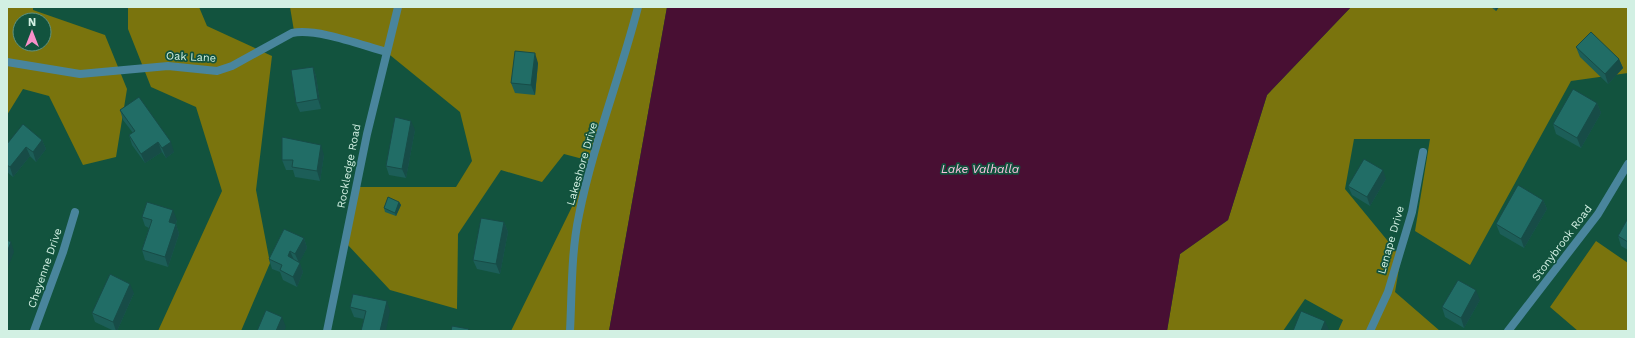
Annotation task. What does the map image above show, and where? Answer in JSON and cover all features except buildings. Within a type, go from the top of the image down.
[{"type":"street","name":"Rockledge Road","points":[[327,331],[366,134],[398,7]]},
{"type":"street","name":"Lakeshore Drive","points":[[570,331],[573,256],[578,216],[638,7]]},
{"type":"street","name":"Oak Lane","points":[[7,62],[80,74],[168,66],[217,71],[232,66],[292,33],[300,31],[387,52]]},
{"type":"street","name":"Lenape Drive","points":[[1370,331],[1388,292],[1412,212],[1423,152]]},
{"type":"street","name":"Stonybrook Road","points":[[1508,331],[1598,214],[1628,164]]},
{"type":"street","name":"Cheyenne Drive","points":[[34,331],[63,252],[75,212]]},
{"type":"shaded area","points":[[7,7],[33,7],[33,10],[39,12],[12,12],[12,52],[52,52],[52,17],[105,35],[127,89],[116,157],[83,165],[49,96],[23,89],[7,115]]},
{"type":"shaded area","points":[[128,7],[199,7],[207,26],[272,56],[256,190],[270,263],[241,331],[158,331],[222,191],[196,107],[151,87],[128,29]]},
{"type":"shaded area","points":[[290,7],[667,7],[609,331],[511,331],[594,162],[564,154],[542,182],[501,170],[458,234],[457,309],[390,290],[347,244],[358,187],[456,187],[472,161],[460,112],[385,51],[294,31]]},
{"type":"shaded area","points":[[1351,7],[1628,7],[1628,73],[1571,81],[1470,265],[1415,231],[1430,139],[1354,139],[1345,189],[1401,257],[1395,292],[1440,331],[1338,331],[1343,320],[1305,299],[1283,331],[1167,331],[1180,254],[1228,220],[1267,95]]},
{"type":"shaded area","points":[[1596,241],[1628,263],[1628,331],[1578,331],[1550,307]]},
{"type":"water","name":"Lake Valhalla","points":[[667,7],[1351,7],[1267,95],[1228,220],[1180,254],[1167,331],[609,331]]}]
